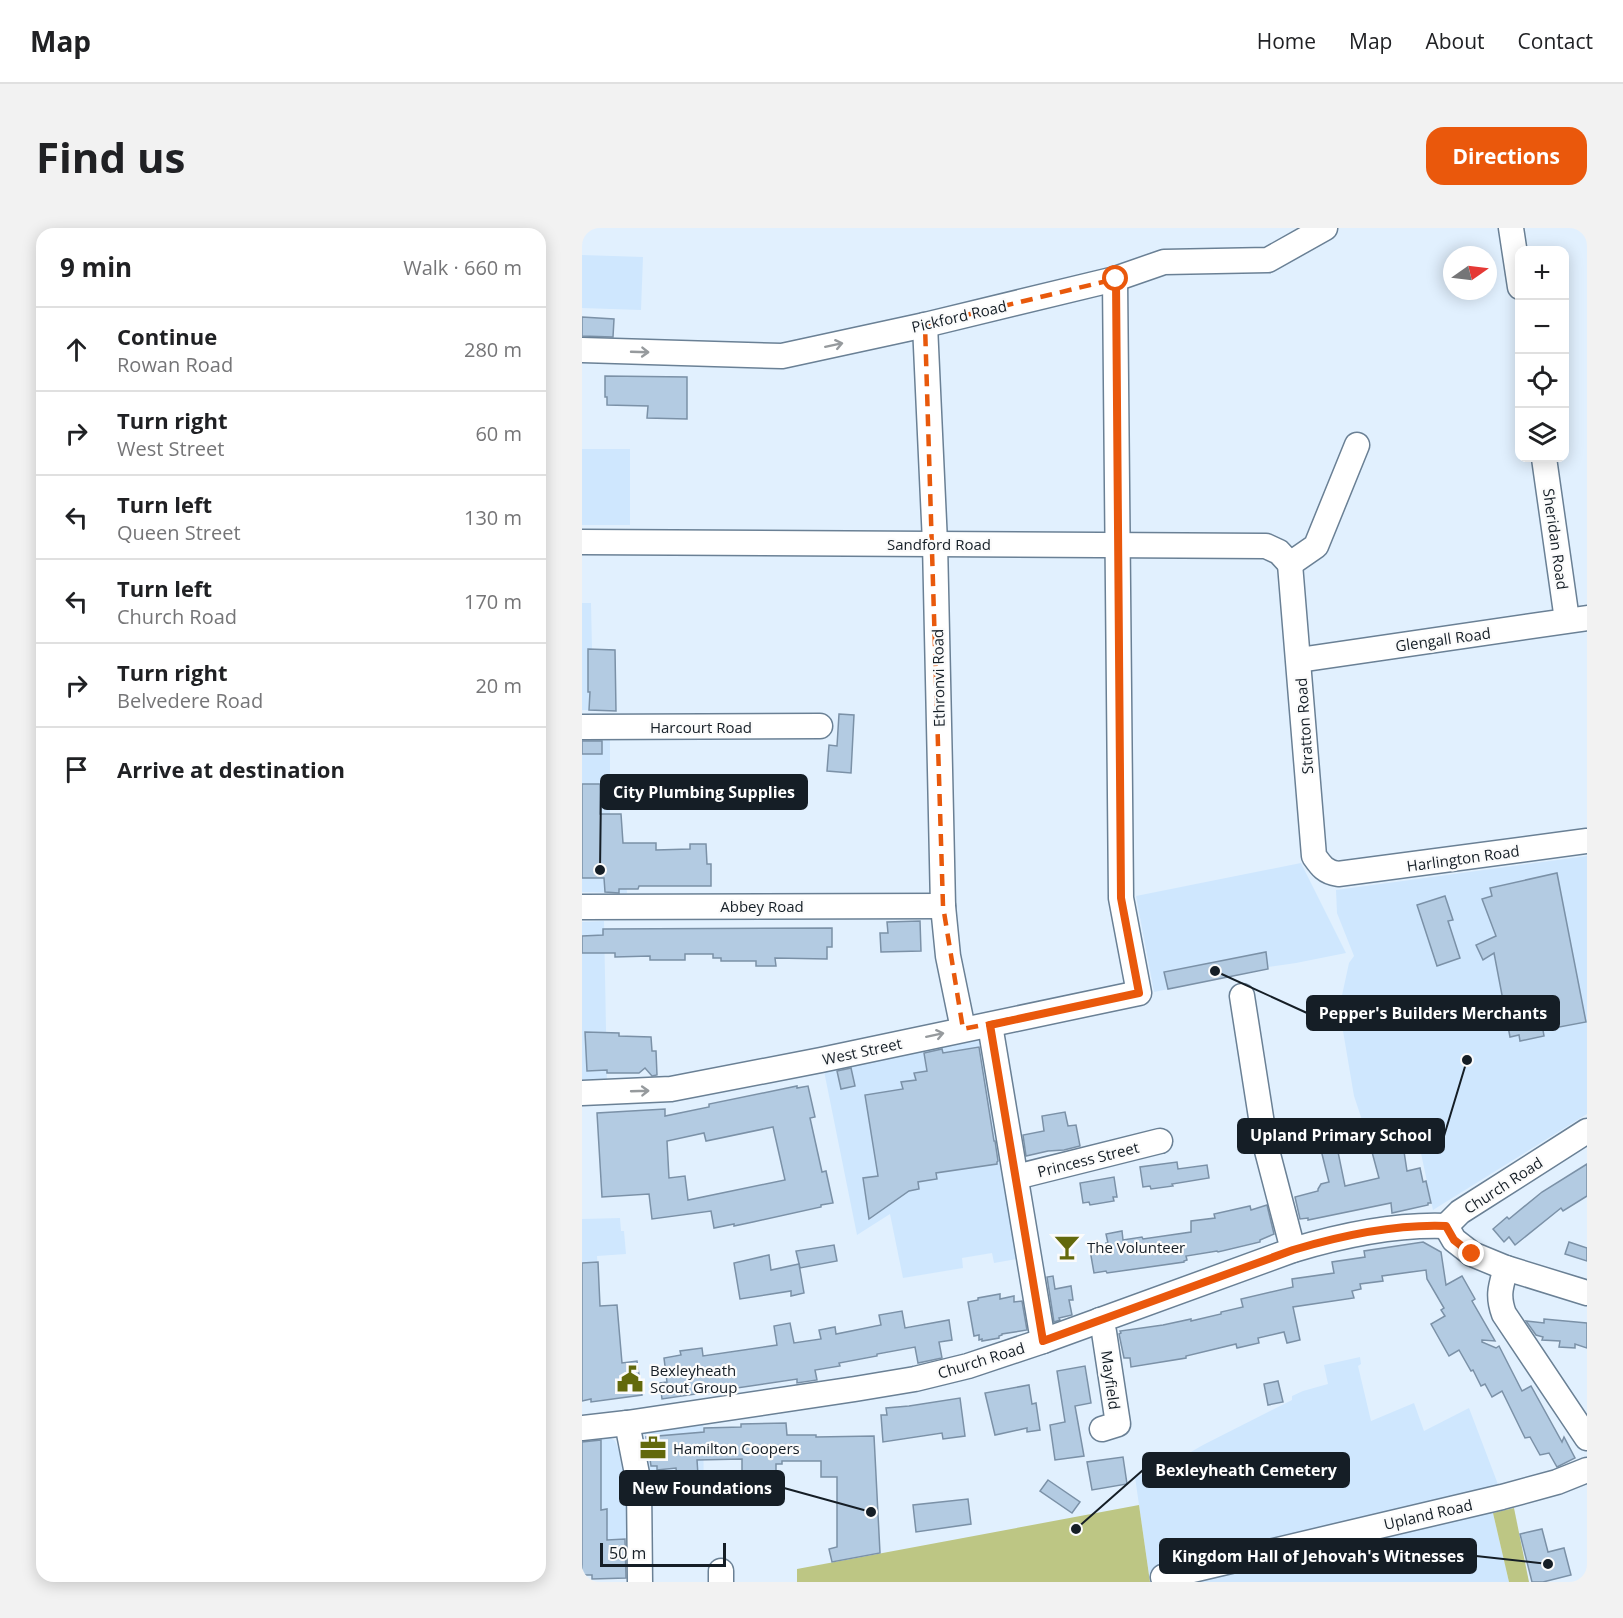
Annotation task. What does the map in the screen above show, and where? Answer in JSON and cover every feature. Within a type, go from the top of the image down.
[{"type":"street","name":"Pickford Road","points":[[582,350],[782,356],[925,325],[1116,279],[1164,262],[1268,260],[1325,228]]},
{"type":"street","points":[[1511,228],[1515,254]]},
{"type":"street","points":[[1116,279],[1117,546]]},
{"type":"street","name":"Ethronvi Road","points":[[925,325],[935,543],[943,906],[948,956],[963,1029]]},
{"type":"street","points":[[1290,564],[1316,546],[1357,445]]},
{"type":"street","name":"Sheridan Road","points":[[1545,462],[1577,619]]},
{"type":"street","name":"Sandford Road","points":[[582,542],[1266,546],[1279,552],[1290,564]]},
{"type":"street","name":"West Street","points":[[582,1092],[671,1089],[1139,993],[1121,898],[1117,546]]},
{"type":"street","name":"Stratton Road","points":[[1290,564],[1314,856],[1322,868],[1330,873],[1338,874]]},
{"type":"street","name":"Glengall Road","points":[[1299,660],[1577,619]]},
{"type":"street","name":"Harcourt Road","points":[[582,727],[820,726]]},
{"type":"street","name":"Harlington Road","points":[[1338,874],[1587,841]]},
{"type":"street","name":"Abbey Road","points":[[582,907],[943,906]]},
{"type":"street","points":[[1242,996],[1265,1143],[1293,1250]]},
{"type":"street","points":[[990,1025],[1043,1341]]},
{"type":"street","name":"Church Road","points":[[582,1428],[915,1379],[968,1366],[1043,1341],[1313,1244],[1392,1227],[1446,1226],[1461,1212],[1587,1131]]},
{"type":"street","name":"Princess Street","points":[[1016,1177],[1161,1141]]},
{"type":"street","points":[[1446,1226],[1454,1240],[1472,1254],[1506,1268],[1587,1293]]},
{"type":"street","points":[[1506,1268],[1499,1293],[1504,1314],[1587,1438]]},
{"type":"street","name":"Mayfield","points":[[1100,1320],[1104,1332],[1118,1424],[1102,1429]]},
{"type":"street","points":[[627,1423],[639,1484],[640,1582]]},
{"type":"street","name":"Upland Road","points":[[1163,1576],[1502,1497],[1557,1482],[1587,1470]]},
{"type":"highlighted area","points":[[1115,279],[1121,898],[1139,993],[963,1029],[943,906],[925,325]]},
{"type":"shaded area","points":[[582,255],[643,257],[641,310],[582,308]]},
{"type":"shaded area","points":[[582,449],[630,449],[630,525],[582,525]]},
{"type":"shaded area","points":[[582,603],[591,603],[592,649],[615,650],[616,711],[582,710]]},
{"type":"shaded area","points":[[582,739],[610,739],[610,814],[621,814],[627,893],[582,892]]},
{"type":"shaded area","points":[[1587,856],[1587,1114],[1433,1210],[1418,1139],[1371,1147],[1354,1096],[1342,1025],[1341,1000],[1349,963],[1354,956],[1337,913],[1336,890]]},
{"type":"shaded area","points":[[1301,863],[1346,953],[1268,967],[1268,969],[1154,992],[1136,896]]},
{"type":"shaded area","points":[[604,921],[607,1082],[582,1083],[582,922]]},
{"type":"shaded area","points":[[988,1029],[1028,1257],[994,1263],[992,1253],[962,1258],[963,1268],[903,1278],[890,1214],[857,1235],[822,1061]]},
{"type":"shaded area","points":[[620,1218],[621,1231],[624,1231],[626,1254],[597,1256],[600,1306],[617,1305],[621,1349],[582,1353],[582,1219]]},
{"type":"shaded area","points":[[1360,1357],[1361,1364],[1358,1366],[1371,1421],[1414,1403],[1424,1431],[1469,1408],[1499,1487],[1493,1513],[1509,1582],[1150,1582],[1135,1477],[1170,1464],[1292,1400],[1292,1396],[1328,1384],[1324,1365]]},
{"type":"shaded area","points":[[703,1423],[704,1500],[652,1504],[645,1431]]},
{"type":"shaded area","points":[[608,1436],[615,1441],[622,1458],[627,1497],[627,1539],[582,1540],[582,1439]]},
{"type":"green space","points":[[1139,1505],[1150,1582],[797,1582],[797,1569]]},
{"type":"green space","points":[[1514,1508],[1529,1582],[1509,1582],[1493,1513]]},
{"type":"building","points":[[582,317],[614,319],[613,337],[582,336]]},
{"type":"building","points":[[605,376],[687,377],[687,419],[647,418],[648,406],[607,405]]},
{"type":"building","points":[[588,649],[615,650],[616,711],[589,710]]},
{"type":"building","points":[[839,714],[854,715],[851,773],[827,771],[829,745],[837,746]]},
{"type":"building","points":[[582,741],[602,741],[602,754],[582,754]]},
{"type":"building","points":[[582,784],[600,784],[600,814],[621,814],[623,843],[656,843],[656,850],[690,849],[690,844],[706,844],[707,864],[711,864],[711,886],[639,886],[638,889],[619,889],[619,893],[605,892],[604,878],[582,878]]},
{"type":"building","points":[[1557,873],[1586,1022],[1543,1030],[1544,1036],[1520,1041],[1519,1035],[1510,1037],[1494,953],[1483,960],[1476,945],[1496,936],[1482,899],[1492,896],[1490,888]]},
{"type":"building","points":[[1445,896],[1453,920],[1448,921],[1460,958],[1437,966],[1417,905]]},
{"type":"building","points":[[920,921],[921,951],[881,952],[880,933],[888,933],[887,922]]},
{"type":"building","points":[[832,928],[832,947],[827,947],[827,959],[775,958],[776,966],[756,966],[756,961],[721,961],[721,958],[713,958],[713,954],[685,954],[685,960],[650,960],[650,956],[615,957],[615,953],[582,953],[582,936],[603,935],[603,929]]},
{"type":"building","points":[[1266,952],[1268,969],[1168,989],[1164,972]]},
{"type":"building","points":[[585,1032],[651,1037],[652,1051],[656,1051],[657,1075],[652,1076],[645,1068],[639,1073],[587,1071]]},
{"type":"building","points":[[979,1047],[997,1164],[936,1173],[937,1179],[918,1182],[919,1189],[909,1191],[869,1219],[863,1178],[878,1176],[865,1095],[903,1089],[901,1082],[916,1080],[914,1073],[927,1071],[924,1053],[942,1049],[943,1053]]},
{"type":"building","points":[[851,1068],[855,1086],[841,1089],[837,1071]]},
{"type":"building","points":[[797,1086],[797,1088],[808,1086],[815,1117],[810,1118],[822,1172],[826,1171],[833,1203],[734,1226],[734,1224],[714,1228],[711,1211],[652,1219],[649,1194],[602,1197],[597,1113],[665,1109],[665,1116],[709,1107],[709,1104]],"holes":[[[773,1127],[785,1180],[688,1200],[685,1176],[669,1178],[667,1141],[704,1133],[706,1141]]]},
{"type":"building","points":[[1065,1112],[1068,1126],[1076,1125],[1080,1146],[1026,1156],[1023,1135],[1044,1131],[1042,1116]]},
{"type":"building","points":[[1403,1145],[1407,1171],[1420,1168],[1423,1182],[1426,1181],[1431,1203],[1392,1213],[1391,1203],[1308,1220],[1308,1218],[1300,1219],[1295,1197],[1318,1191],[1321,1184],[1329,1182],[1321,1150],[1337,1147],[1345,1186],[1379,1178],[1372,1152]]},
{"type":"building","points":[[1177,1162],[1178,1169],[1207,1165],[1209,1178],[1151,1189],[1150,1186],[1143,1187],[1140,1167]]},
{"type":"building","points":[[1587,1164],[1587,1196],[1563,1211],[1561,1208],[1515,1245],[1509,1237],[1504,1242],[1493,1229],[1542,1192]]},
{"type":"building","points":[[1114,1177],[1117,1197],[1113,1197],[1114,1201],[1090,1205],[1089,1202],[1083,1203],[1080,1183]]},
{"type":"building","points":[[1267,1205],[1274,1234],[1260,1242],[1218,1252],[1186,1256],[1187,1260],[1184,1262],[1094,1273],[1090,1250],[1106,1247],[1108,1243],[1106,1234],[1122,1231],[1123,1240],[1191,1232],[1191,1221],[1215,1218],[1214,1214],[1250,1206],[1251,1210]]},
{"type":"building","points":[[1423,1242],[1441,1252],[1446,1285],[1462,1276],[1475,1299],[1472,1301],[1495,1341],[1482,1340],[1482,1342],[1496,1348],[1499,1346],[1522,1391],[1531,1386],[1562,1442],[1564,1437],[1575,1458],[1557,1467],[1549,1453],[1540,1455],[1530,1437],[1525,1438],[1502,1391],[1492,1397],[1485,1384],[1481,1386],[1459,1350],[1449,1356],[1431,1324],[1445,1316],[1441,1310],[1444,1308],[1427,1279],[1426,1270],[1382,1276],[1383,1281],[1360,1284],[1361,1289],[1352,1291],[1354,1298],[1293,1307],[1300,1340],[1287,1343],[1284,1332],[1258,1338],[1259,1343],[1237,1348],[1236,1344],[1186,1356],[1186,1358],[1131,1367],[1130,1358],[1124,1358],[1120,1331],[1191,1319],[1191,1321],[1221,1314],[1221,1312],[1243,1307],[1241,1299],[1293,1287],[1292,1279],[1334,1273],[1332,1262],[1365,1257],[1364,1251]]},
{"type":"building","points":[[1569,1242],[1587,1248],[1587,1261],[1565,1254]]},
{"type":"building","points":[[834,1245],[837,1261],[800,1268],[796,1251]]},
{"type":"building","points":[[769,1255],[771,1270],[799,1264],[804,1293],[791,1296],[791,1291],[740,1299],[734,1263]]},
{"type":"building","points":[[598,1262],[600,1306],[617,1305],[622,1363],[637,1361],[642,1395],[591,1402],[591,1399],[582,1401],[582,1263]]},
{"type":"building","points":[[1053,1276],[1055,1289],[1071,1286],[1073,1300],[1069,1300],[1072,1315],[1059,1318],[1060,1320],[1054,1322],[1047,1277]]},
{"type":"building","points":[[1000,1294],[1000,1299],[1014,1296],[1014,1302],[1022,1301],[1027,1330],[1002,1334],[999,1338],[979,1340],[979,1335],[974,1336],[968,1302]]},
{"type":"building","points":[[902,1311],[905,1328],[949,1320],[952,1340],[939,1342],[942,1358],[918,1363],[915,1347],[815,1370],[817,1380],[797,1383],[797,1379],[662,1399],[660,1383],[667,1382],[664,1358],[681,1355],[680,1351],[702,1348],[703,1356],[777,1345],[774,1326],[790,1323],[794,1343],[821,1339],[819,1330],[835,1327],[836,1334],[881,1325],[879,1315]]},
{"type":"building","points":[[1544,1319],[1587,1323],[1587,1348],[1575,1344],[1575,1348],[1559,1347],[1560,1341],[1542,1340],[1543,1337],[1536,1335],[1526,1321],[1544,1323]]},
{"type":"building","points":[[1085,1366],[1091,1403],[1075,1406],[1084,1456],[1055,1460],[1050,1425],[1065,1422],[1057,1371]]},
{"type":"building","points":[[1278,1381],[1283,1402],[1268,1405],[1264,1384]]},
{"type":"building","points":[[1029,1385],[1032,1404],[1036,1403],[1040,1430],[1027,1432],[1027,1428],[995,1435],[985,1393]]},
{"type":"building","points":[[960,1398],[965,1436],[943,1439],[942,1433],[883,1442],[881,1415],[887,1415],[886,1408]]},
{"type":"building","points":[[786,1423],[787,1435],[874,1436],[880,1553],[832,1562],[829,1549],[837,1547],[837,1477],[821,1477],[821,1461],[782,1461],[782,1464],[776,1464],[776,1493],[745,1493],[745,1486],[742,1486],[742,1459],[697,1460],[698,1475],[677,1477],[676,1468],[657,1470],[657,1466],[651,1466],[646,1437],[704,1432],[704,1428],[741,1427],[741,1424]]},
{"type":"building","points":[[601,1440],[601,1510],[607,1509],[607,1540],[625,1539],[626,1578],[592,1579],[592,1575],[582,1575],[582,1442]]},
{"type":"building","points":[[1123,1457],[1127,1484],[1092,1490],[1087,1462]]},
{"type":"building","points":[[1048,1480],[1080,1502],[1072,1513],[1040,1491]]},
{"type":"building","points":[[968,1499],[971,1524],[916,1532],[913,1505]]},
{"type":"building","points":[[1542,1529],[1548,1552],[1564,1548],[1571,1575],[1543,1582],[1532,1582],[1520,1534]]},
{"type":"place","name":"City Plumbing Supplies","points":[[600,870]]},
{"type":"place","name":"Pepper's Builders Merchants","points":[[1215,971]]},
{"type":"place","name":"Upland Primary School","points":[[1467,1060]]},
{"type":"place","name":"The Volunteer","points":[[1067,1247]]},
{"type":"place","name":"Bexleyheath Scout Group","points":[[630,1379]]},
{"type":"place","name":"Hamilton Coopers","points":[[653,1448]]},
{"type":"place","name":"New Foundations","points":[[871,1512]]},
{"type":"place","name":"Bexleyheath Cemetery","points":[[1076,1529]]},
{"type":"place","name":"Kingdom Hall of Jehovah's Witnesses","points":[[1548,1564]]},
{"type":"route","points":[[1116,279],[1121,898],[1139,993],[990,1025],[1043,1341],[1293,1250],[1392,1227],[1446,1226],[1454,1240],[1472,1254]]}]
